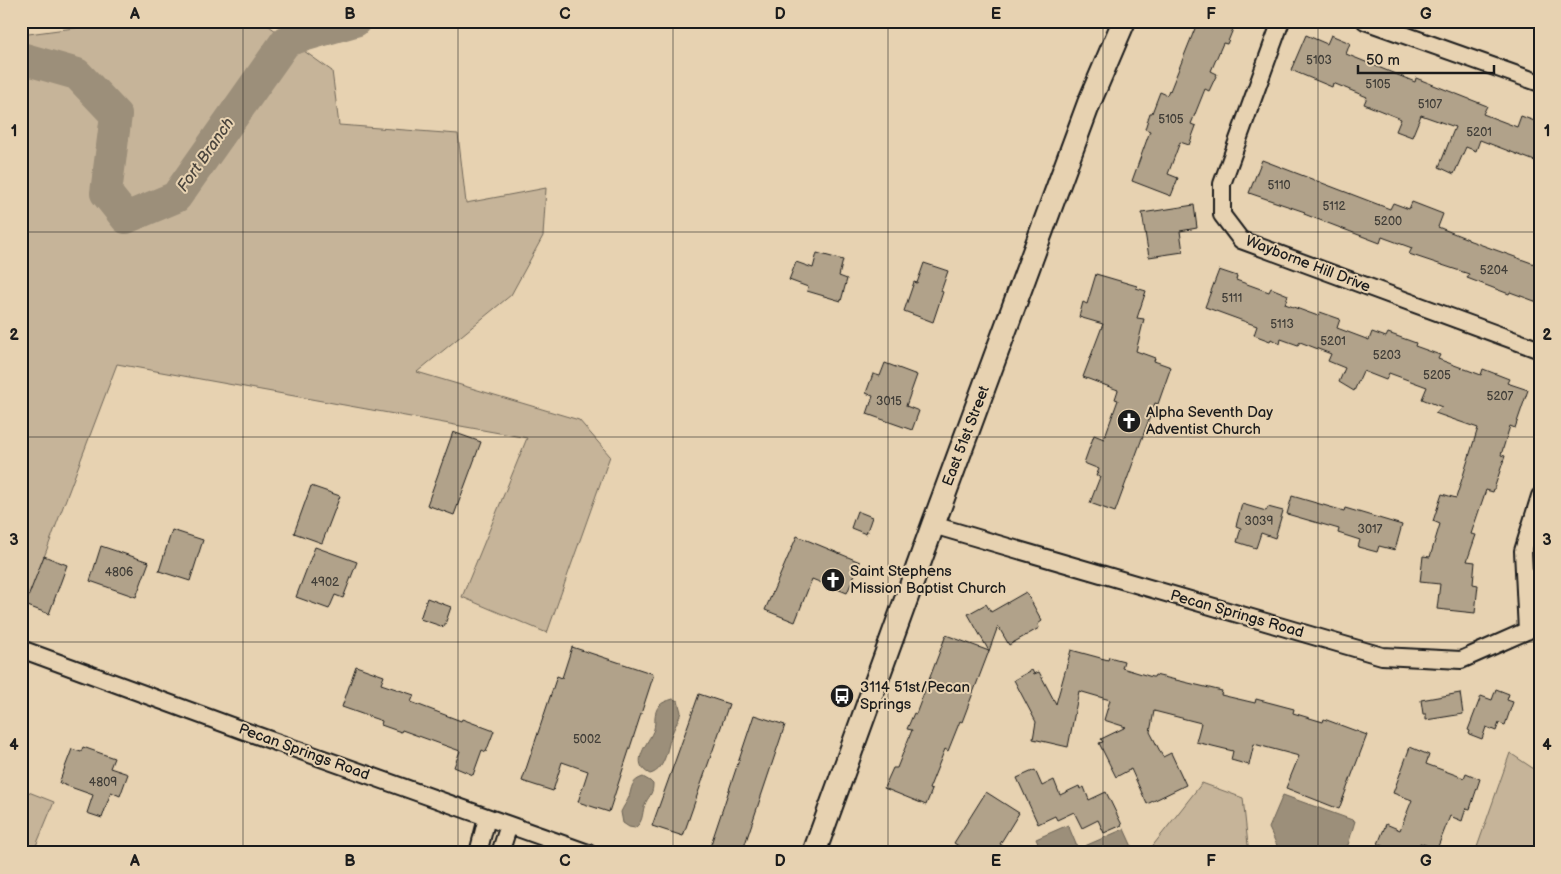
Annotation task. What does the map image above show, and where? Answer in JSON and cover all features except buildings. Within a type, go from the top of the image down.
[{"type":"main road","name":"East 51st Street","points":[[814,853],[1089,104],[1124,21]]},
{"type":"street","name":"Wayborne Hill Drive","points":[[1281,21],[1222,184],[1222,215],[1241,240],[1540,350]]},
{"type":"street","points":[[1365,21],[1540,83]]},
{"type":"street","points":[[1533,628],[1523,551],[1540,496]]},
{"type":"street","name":"Pecan Springs Road","points":[[933,525],[1382,656],[1461,660],[1533,628]]},
{"type":"street","name":"Pecan Springs Road","points":[[21,649],[588,853]]},
{"type":"street","points":[[478,853],[487,818]]},
{"type":"street","points":[[500,853],[509,825]]},
{"type":"shaded area","points":[[126,21],[262,21],[332,71],[339,125],[458,134],[466,203],[546,188],[543,236],[511,295],[417,372],[579,420],[610,456],[547,633],[462,597],[527,438],[117,364],[21,618],[21,35]]},
{"type":"shaded area","points":[[673,699],[678,701],[681,712],[663,762],[656,772],[650,774],[644,769],[640,759],[654,729],[657,709],[665,702]]},
{"type":"shaded area","points":[[1510,753],[1540,773],[1540,853],[1475,853]]},
{"type":"shaded area","points":[[643,777],[653,784],[651,794],[646,802],[642,819],[638,825],[635,828],[629,827],[623,823],[621,812],[636,780]]},
{"type":"shaded area","points":[[1202,783],[1243,798],[1248,845],[1251,853],[1147,853]]},
{"type":"shaded area","points":[[21,789],[54,802],[33,853],[21,853]]},
{"type":"shaded area","points":[[1283,795],[1355,821],[1348,845],[1338,853],[1280,852],[1269,828]]},
{"type":"shaded area","points":[[1068,825],[1078,849],[1124,829],[1134,851],[1129,853],[1042,853],[1036,839]]},
{"type":"waterway","name":"Fort Branch","points":[[21,58],[77,74],[116,115],[106,193],[126,218],[176,197],[286,41],[355,21]]},
{"type":"place","name":"Alpha Seventh Day Adventist Church","points":[[1129,421]]},
{"type":"place","name":"Saint Stephens Mission Baptist Church","points":[[833,580]]},
{"type":"place","name":"3114 51st/Pecan Springs","points":[[842,696]]}]
